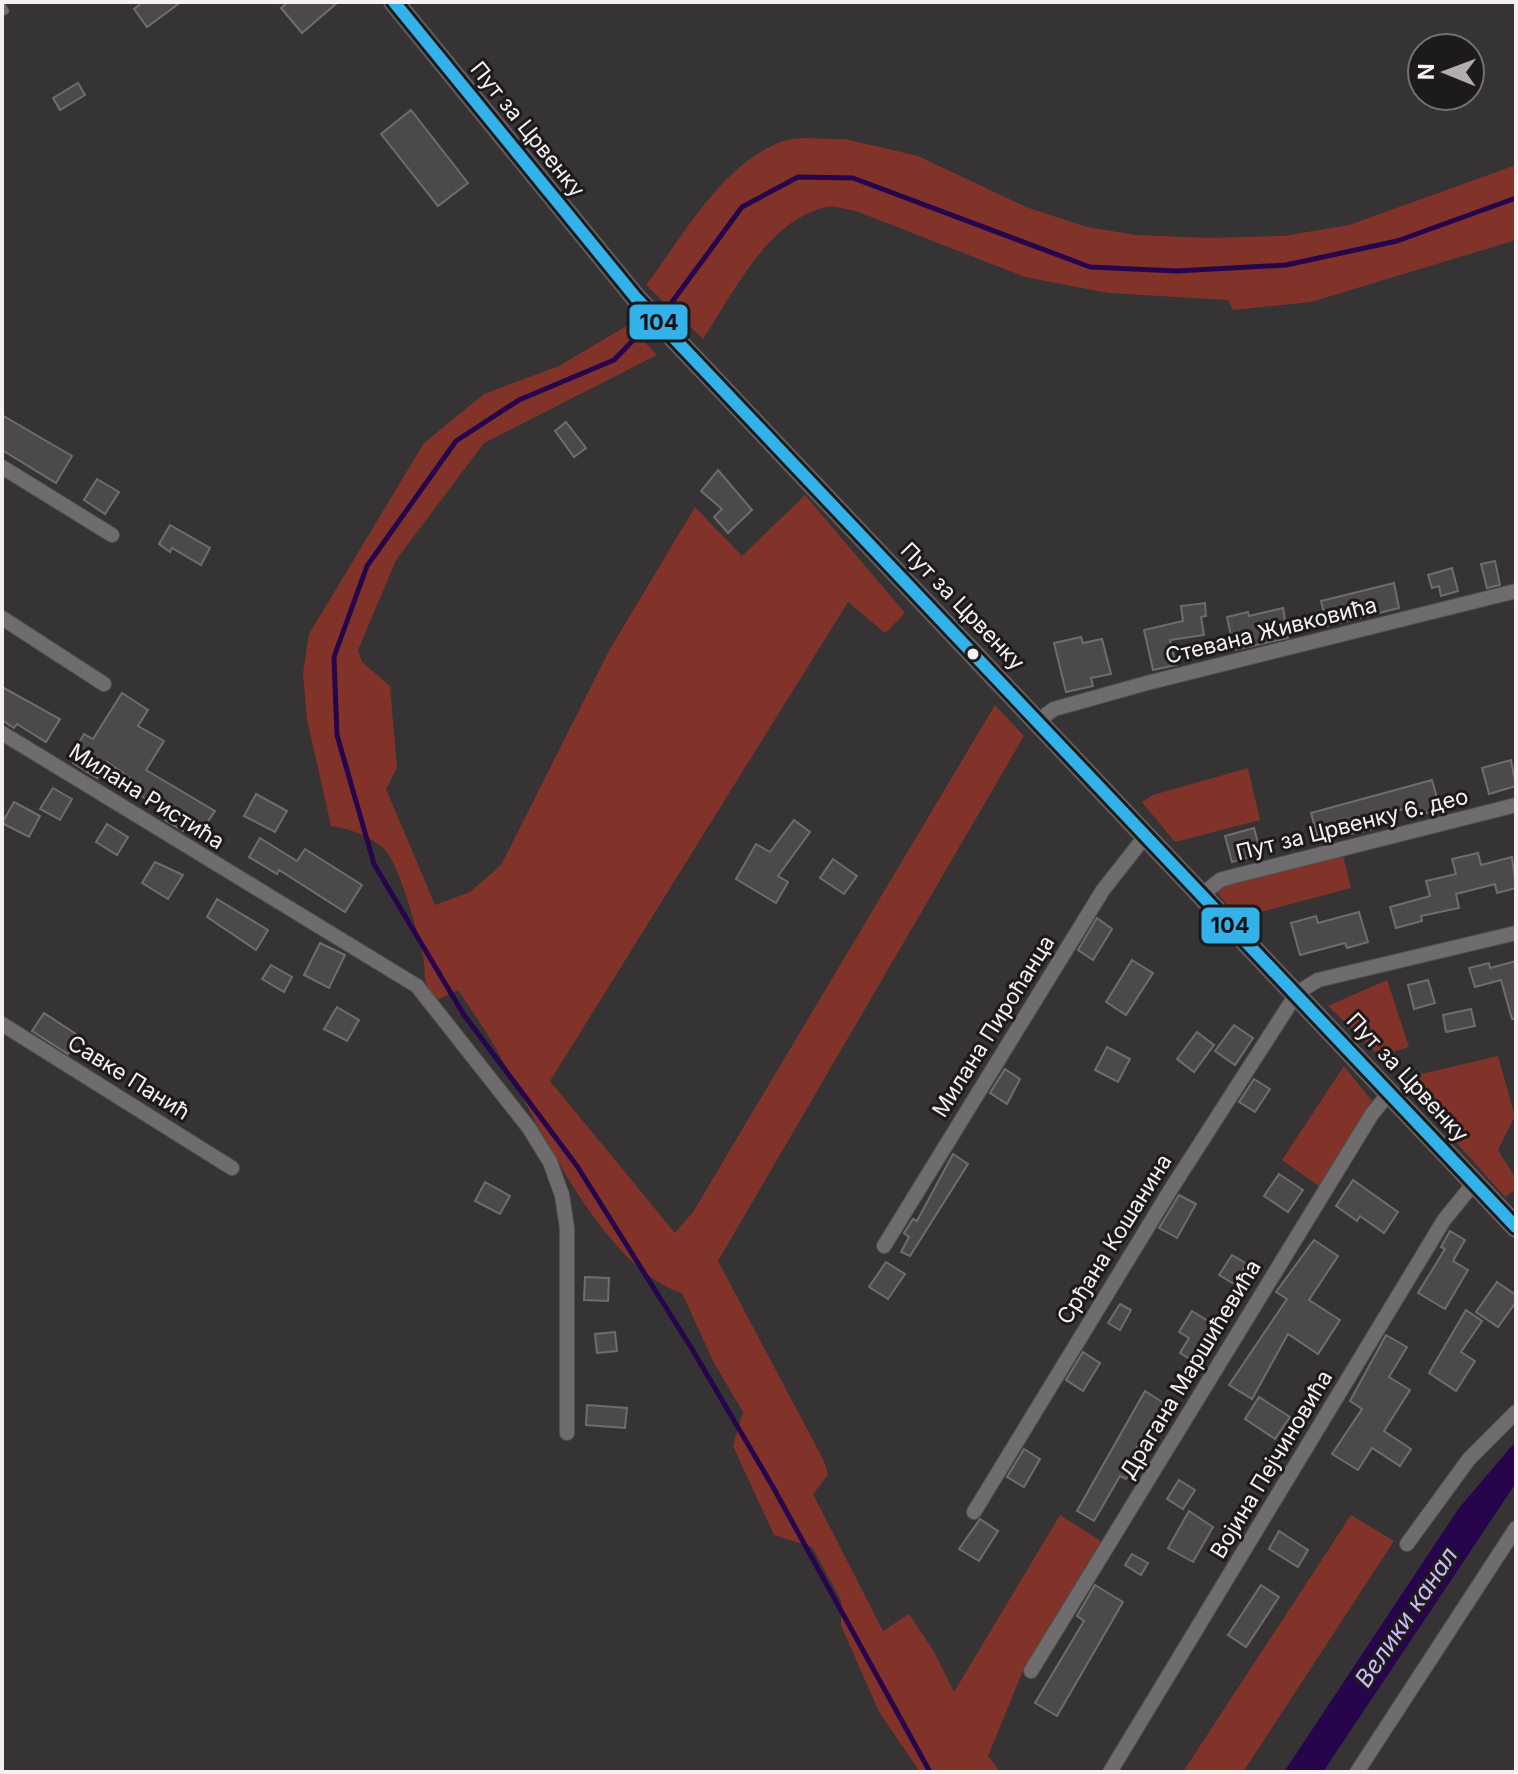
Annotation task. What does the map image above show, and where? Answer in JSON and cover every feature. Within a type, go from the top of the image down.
[{"type":"street","name":"Пут за Црвенку","points":[[394,2],[636,298],[1516,1227]]},
{"type":"street","points":[[2,467],[112,535]]},
{"type":"street","name":"Стевана Живковића","points":[[1039,720],[1054,709],[1147,683],[1516,591]]},
{"type":"street","points":[[2,618],[104,684]]},
{"type":"street","name":"Милана Ристића","points":[[2,733],[417,986],[529,1128],[550,1162],[562,1195],[567,1228],[567,1433]]},
{"type":"street","name":"Пут за Црвенку 6. део","points":[[1203,894],[1220,880],[1234,876],[1516,805]]},
{"type":"street","name":"Милана Пироћанца","points":[[884,1246],[1103,890],[1147,834]]},
{"type":"street","points":[[1297,993],[1318,980],[1516,933]]},
{"type":"street","name":"Срђана Кошанина","points":[[974,1512],[1187,1162],[1297,993]]},
{"type":"street","name":"Савке Панић","points":[[2,1024],[232,1168]]},
{"type":"street","name":"Драгана Маршићевића","points":[[1031,1671],[1372,1114],[1390,1092]]},
{"type":"street","name":"Војина Пејчиновића","points":[[1110,1772],[1444,1220],[1474,1183]]},
{"type":"street","points":[[1407,1544],[1469,1459],[1516,1412]]},
{"type":"street","points":[[1357,1772],[1516,1528]]},
{"type":"shaded area","points":[[790,139],[845,139],[918,156],[1026,207],[1087,227],[1136,235],[1209,238],[1284,236],[1349,225],[1516,165],[1516,240],[1311,302],[1233,310],[1228,300],[1108,293],[1025,277],[856,211],[826,207],[786,227],[769,243],[740,280],[703,339],[646,285],[706,203],[741,166],[761,152]]},
{"type":"shaded area","points":[[628,325],[657,355],[484,443],[396,560],[358,650],[362,662],[390,686],[397,768],[386,789],[435,905],[470,892],[501,865],[610,649],[695,507],[742,556],[805,495],[905,613],[885,633],[848,602],[550,1081],[675,1233],[693,1212],[995,705],[1024,736],[718,1261],[824,1461],[828,1475],[813,1494],[883,1631],[909,1614],[933,1650],[954,1692],[1060,1515],[1101,1541],[1022,1673],[988,1756],[1000,1772],[920,1772],[879,1712],[841,1625],[841,1600],[812,1547],[774,1535],[733,1446],[743,1412],[713,1361],[682,1293],[654,1279],[627,1257],[602,1228],[578,1194],[494,1044],[458,990],[437,1000],[432,994],[426,984],[423,956],[408,901],[386,851],[360,834],[331,826],[307,719],[303,673],[309,634],[424,443],[484,394],[559,366]]},
{"type":"shaded area","points":[[1248,768],[1260,820],[1175,842],[1142,802],[1153,795]]},
{"type":"shaded area","points":[[1343,856],[1351,888],[1249,915],[1235,914],[1215,890],[1248,878]]},
{"type":"shaded area","points":[[1387,980],[1409,1047],[1380,1056],[1328,1006]]},
{"type":"shaded area","points":[[1498,1056],[1515,1116],[1498,1150],[1516,1179],[1516,1189],[1505,1197],[1400,1079]]},
{"type":"shaded area","points":[[1344,1066],[1372,1101],[1319,1186],[1282,1160]]},
{"type":"shaded area","points":[[1351,1515],[1394,1541],[1243,1772],[1183,1772]]},
{"type":"water","name":"Велики канал","points":[[1516,1441],[1516,1483],[1323,1772],[1284,1772],[1459,1508]]},
{"type":"building","points":[[143,2],[181,2],[147,27],[134,9]]},
{"type":"building","points":[[288,2],[338,2],[302,33],[281,8]]},
{"type":"building","points":[[78,83],[85,95],[60,110],[53,98]]},
{"type":"building","points":[[411,110],[468,183],[438,206],[381,134]]},
{"type":"building","points":[[2,415],[72,456],[56,483],[2,450]]},
{"type":"building","points":[[566,422],[586,448],[574,457],[555,431]]},
{"type":"building","points":[[718,470],[752,510],[728,533],[714,517],[722,509],[701,491]]},
{"type":"building","points":[[97,479],[119,492],[105,514],[84,500]]},
{"type":"building","points":[[170,525],[210,548],[201,565],[159,544]]},
{"type":"building","points":[[1495,561],[1500,585],[1487,588],[1481,564]]},
{"type":"building","points":[[1452,568],[1458,591],[1441,596],[1439,586],[1432,588],[1428,575]]},
{"type":"building","points":[[1394,583],[1399,608],[1327,626],[1321,601]]},
{"type":"building","points":[[1205,603],[1206,616],[1201,617],[1204,635],[1170,640],[1176,665],[1153,670],[1144,630],[1183,621],[1181,606]]},
{"type":"building","points":[[1283,608],[1288,638],[1234,650],[1227,617],[1248,612],[1249,616]]},
{"type":"building","points":[[1081,637],[1083,643],[1102,639],[1111,674],[1091,678],[1093,686],[1066,692],[1054,643]]},
{"type":"building","points":[[2,687],[60,719],[46,742],[17,724],[14,728],[2,720]]},
{"type":"building","points":[[122,693],[148,710],[138,726],[164,741],[146,770],[215,811],[200,833],[187,825],[183,831],[165,820],[169,814],[126,786],[130,778],[107,762],[97,778],[73,763],[78,753],[74,751],[84,734],[93,739]]},
{"type":"building","points":[[1511,760],[1516,786],[1489,794],[1482,768]]},
{"type":"building","points":[[1432,780],[1440,809],[1419,815],[1416,806],[1371,817],[1374,829],[1350,834],[1349,830],[1318,838],[1311,813]]},
{"type":"building","points":[[53,788],[72,799],[60,820],[40,809]]},
{"type":"building","points":[[256,794],[287,811],[275,832],[244,816]]},
{"type":"building","points":[[14,802],[40,816],[29,837],[2,823]]},
{"type":"building","points":[[794,820],[810,832],[778,876],[788,882],[776,903],[736,879],[756,844],[770,852]]},
{"type":"building","points":[[107,824],[128,837],[117,855],[96,842]]},
{"type":"building","points":[[1254,828],[1261,854],[1232,862],[1225,836]]},
{"type":"building","points":[[260,838],[297,861],[305,849],[362,885],[345,912],[279,870],[277,874],[249,857]]},
{"type":"building","points":[[1478,853],[1481,865],[1512,857],[1516,888],[1497,893],[1495,884],[1456,894],[1459,908],[1421,916],[1422,921],[1396,928],[1390,907],[1430,896],[1426,881],[1456,874],[1452,859]]},
{"type":"building","points":[[833,859],[857,876],[844,894],[820,878]]},
{"type":"building","points":[[155,862],[183,875],[168,899],[142,883]]},
{"type":"building","points":[[217,899],[268,930],[256,950],[207,917]]},
{"type":"building","points":[[1359,912],[1368,942],[1347,948],[1345,943],[1300,955],[1291,923],[1316,916],[1318,923]]},
{"type":"building","points":[[1097,918],[1112,929],[1093,960],[1078,950]]},
{"type":"building","points":[[320,943],[345,955],[329,988],[304,975]]},
{"type":"building","points":[[1132,960],[1153,973],[1126,1015],[1106,1002]]},
{"type":"building","points":[[1516,961],[1516,1019],[1512,1019],[1501,980],[1475,987],[1469,968],[1489,963],[1490,968]]},
{"type":"building","points":[[271,965],[292,977],[284,992],[262,979]]},
{"type":"building","points":[[1428,980],[1435,1003],[1414,1009],[1408,985]]},
{"type":"building","points":[[337,1007],[359,1020],[347,1041],[324,1029]]},
{"type":"building","points":[[1471,1009],[1475,1026],[1446,1032],[1443,1015]]},
{"type":"building","points":[[44,1013],[79,1036],[68,1054],[32,1031]]},
{"type":"building","points":[[1234,1025],[1253,1038],[1235,1065],[1215,1051]]},
{"type":"building","points":[[1197,1032],[1214,1045],[1194,1072],[1177,1059]]},
{"type":"building","points":[[1107,1047],[1130,1059],[1118,1082],[1095,1070]]},
{"type":"building","points":[[1005,1069],[1020,1079],[1007,1104],[990,1093]]},
{"type":"building","points":[[1254,1079],[1270,1089],[1255,1112],[1239,1102]]},
{"type":"building","points":[[953,1154],[968,1164],[910,1256],[901,1252],[909,1237],[904,1233],[913,1219],[917,1221]]},
{"type":"building","points":[[1279,1174],[1303,1190],[1288,1212],[1264,1196]]},
{"type":"building","points":[[1353,1180],[1398,1212],[1384,1233],[1360,1216],[1357,1221],[1336,1206]]},
{"type":"building","points":[[485,1182],[510,1196],[500,1214],[475,1201]]},
{"type":"building","points":[[1179,1195],[1196,1204],[1177,1238],[1159,1228]]},
{"type":"building","points":[[1450,1231],[1465,1240],[1453,1261],[1468,1270],[1445,1309],[1418,1293],[1445,1249],[1441,1247]]},
{"type":"building","points":[[1314,1240],[1338,1256],[1309,1300],[1340,1320],[1318,1354],[1288,1334],[1252,1399],[1229,1385],[1287,1299],[1276,1292]]},
{"type":"building","points":[[1232,1255],[1247,1264],[1234,1284],[1219,1275]]},
{"type":"building","points":[[886,1262],[905,1274],[888,1299],[869,1287]]},
{"type":"building","points":[[585,1277],[609,1278],[608,1301],[584,1300]]},
{"type":"building","points":[[1497,1282],[1516,1295],[1516,1302],[1498,1327],[1476,1312]]},
{"type":"building","points":[[1120,1304],[1131,1310],[1120,1330],[1108,1323]]},
{"type":"building","points":[[1466,1310],[1482,1321],[1461,1352],[1475,1361],[1456,1391],[1429,1373]]},
{"type":"building","points":[[1192,1311],[1221,1329],[1199,1365],[1180,1353],[1189,1338],[1179,1332]]},
{"type":"building","points":[[615,1332],[617,1351],[597,1353],[595,1334]]},
{"type":"building","points":[[1386,1335],[1407,1347],[1389,1377],[1410,1390],[1384,1431],[1411,1449],[1400,1466],[1372,1448],[1358,1470],[1332,1454],[1362,1409],[1350,1401]]},
{"type":"building","points":[[1083,1352],[1100,1363],[1083,1391],[1066,1380]]},
{"type":"building","points":[[1145,1391],[1170,1407],[1155,1431],[1150,1427],[1133,1453],[1139,1460],[1126,1479],[1120,1476],[1094,1521],[1077,1511]]},
{"type":"building","points":[[1259,1397],[1290,1417],[1275,1439],[1245,1419]]},
{"type":"building","points":[[587,1405],[627,1408],[625,1428],[586,1425]]},
{"type":"building","points":[[1024,1449],[1040,1459],[1024,1487],[1007,1477]]},
{"type":"building","points":[[1179,1480],[1195,1490],[1183,1509],[1167,1499]]},
{"type":"building","points":[[1189,1511],[1213,1527],[1193,1562],[1168,1548]]},
{"type":"building","points":[[980,1519],[998,1531],[979,1561],[959,1549]]},
{"type":"building","points":[[1279,1531],[1308,1550],[1298,1567],[1269,1549]]},
{"type":"building","points":[[1132,1554],[1148,1563],[1141,1575],[1125,1565]]},
{"type":"building","points":[[1095,1585],[1123,1602],[1057,1716],[1035,1703],[1084,1621],[1077,1616]]},
{"type":"building","points":[[1261,1585],[1279,1597],[1246,1647],[1228,1635]]},
{"type":"waterway","points":[[672,302],[742,207],[798,177],[853,178],[1090,267],[1177,271],[1286,265],[1397,241],[1516,198]]},
{"type":"waterway","points":[[643,330],[614,360],[519,400],[456,441],[367,566],[334,657],[337,735],[374,864],[464,1015],[577,1166],[692,1349],[773,1487],[930,1772]]},
{"type":"transit line","name":"104","points":[[394,2],[636,298],[1516,1227]]}]
